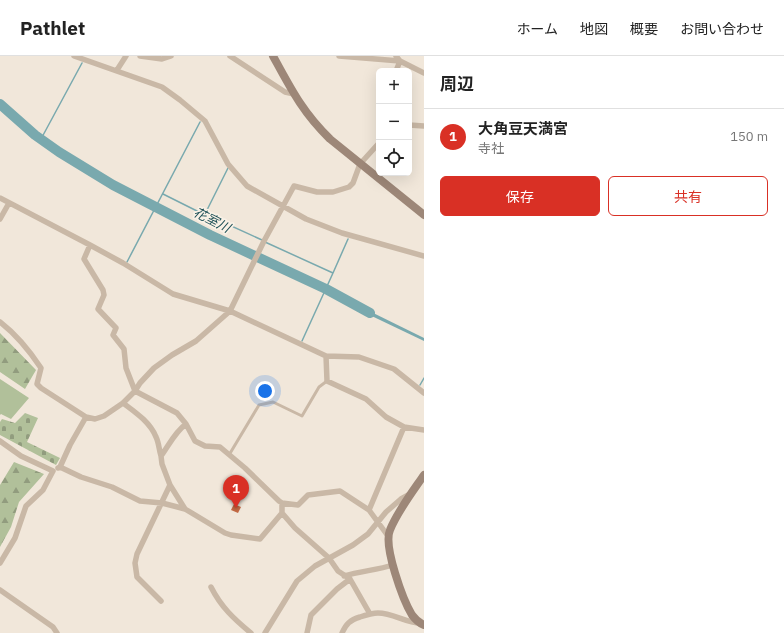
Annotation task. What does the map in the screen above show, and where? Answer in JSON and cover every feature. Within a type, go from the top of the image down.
[{"type":"main road","points":[[273,56],[304,110],[321,131],[424,215]]},
{"type":"main road","points":[[422,624],[415,619],[409,609],[393,565],[389,549],[388,536],[395,520],[424,475]]},
{"type":"street","points":[[74,56],[117,70],[162,88],[180,100],[205,121],[228,164],[247,186],[306,219],[342,233],[424,256]]},
{"type":"street","points":[[117,70],[126,56]]},
{"type":"street","points":[[140,56],[162,58],[171,56]]},
{"type":"street","points":[[230,56],[285,92],[294,94]]},
{"type":"street","points":[[339,56],[400,61],[424,73]]},
{"type":"street","points":[[396,56],[400,61]]},
{"type":"street","points":[[397,68],[400,61]]},
{"type":"street","points":[[412,125],[424,126]]},
{"type":"street","points":[[0,322],[14,333],[29,350],[41,368],[38,384],[41,388],[86,417],[95,419],[100,418],[123,403],[136,391],[140,383],[154,368],[172,355],[196,341],[230,311],[264,241],[294,186],[317,192],[333,192],[349,187],[353,183],[360,164],[376,146]]},
{"type":"street","points":[[0,198],[123,263],[173,294],[230,311],[326,356],[358,357],[394,369],[424,393]]},
{"type":"street","points":[[0,219],[9,203]]},
{"type":"street","points":[[90,245],[84,259],[103,290],[104,295],[98,309],[116,328],[113,335],[124,349],[126,368],[136,391],[177,413],[186,424],[195,441],[205,446],[220,447],[282,502],[298,505],[308,495],[340,491],[369,510],[388,536]]},
{"type":"street","points":[[326,356],[327,381],[366,400],[386,417],[404,427],[424,430]]},
{"type":"street","points":[[123,403],[140,416],[156,437],[162,464],[170,485],[185,509]]},
{"type":"street","points":[[0,563],[15,538],[26,506],[43,490],[53,471],[60,467],[70,445],[86,417]]},
{"type":"street","points":[[161,456],[178,430],[186,424]]},
{"type":"street","points":[[369,510],[404,427]]},
{"type":"street","points":[[0,441],[21,456],[53,471]]},
{"type":"street","points":[[60,467],[81,477],[112,487],[140,501],[162,503],[185,509],[225,533],[231,535],[260,539],[282,513],[282,502]]},
{"type":"street","points":[[161,601],[137,577],[135,563],[137,554],[170,485]]},
{"type":"street","points":[[265,633],[297,581],[315,566],[353,545],[368,534],[386,512],[400,499],[412,493]]},
{"type":"street","points":[[282,513],[295,528],[329,558],[338,571],[350,579],[370,614]]},
{"type":"street","points":[[344,576],[378,570],[393,565]]},
{"type":"street","points":[[307,633],[311,615],[337,589],[350,579]]},
{"type":"street","points":[[211,587],[218,601],[232,617],[251,633]]},
{"type":"street","points":[[0,590],[53,627],[57,633]]},
{"type":"street","points":[[342,633],[350,621],[370,614],[388,614],[422,624]]},
{"type":"lane","points":[[229,454],[259,405],[273,402],[302,416],[320,387],[327,381]]},
{"type":"green space","points":[[0,333],[36,370],[25,389],[0,372]]},
{"type":"green space","points":[[0,379],[29,398],[11,419],[1,414],[0,415]]},
{"type":"green space","points":[[25,413],[38,418],[27,442],[60,458],[56,465],[0,435],[0,422],[2,419],[15,423]]},
{"type":"green space","points":[[14,462],[44,474],[19,502],[11,527],[0,547],[0,485]]},
{"type":"water","points":[[359,306],[424,338],[424,341],[357,309]]},
{"type":"building","points":[[234,504],[241,507],[238,513],[231,510]]},
{"type":"waterway","points":[[41,139],[82,63]]},
{"type":"waterway","name":"花室川","points":[[0,104],[35,135],[59,152],[113,185],[210,235],[326,289],[370,313]]},
{"type":"waterway","points":[[127,262],[200,122]]},
{"type":"waterway","points":[[228,168],[205,214],[262,240]]},
{"type":"waterway","points":[[163,194],[199,212]]},
{"type":"waterway","points":[[333,273],[348,239]]},
{"type":"waterway","points":[[265,242],[333,273],[302,341]]},
{"type":"waterway","points":[[420,385],[424,378]]},
{"type":"place","name":"大角豆天満宮","points":[[236,508]]}]
